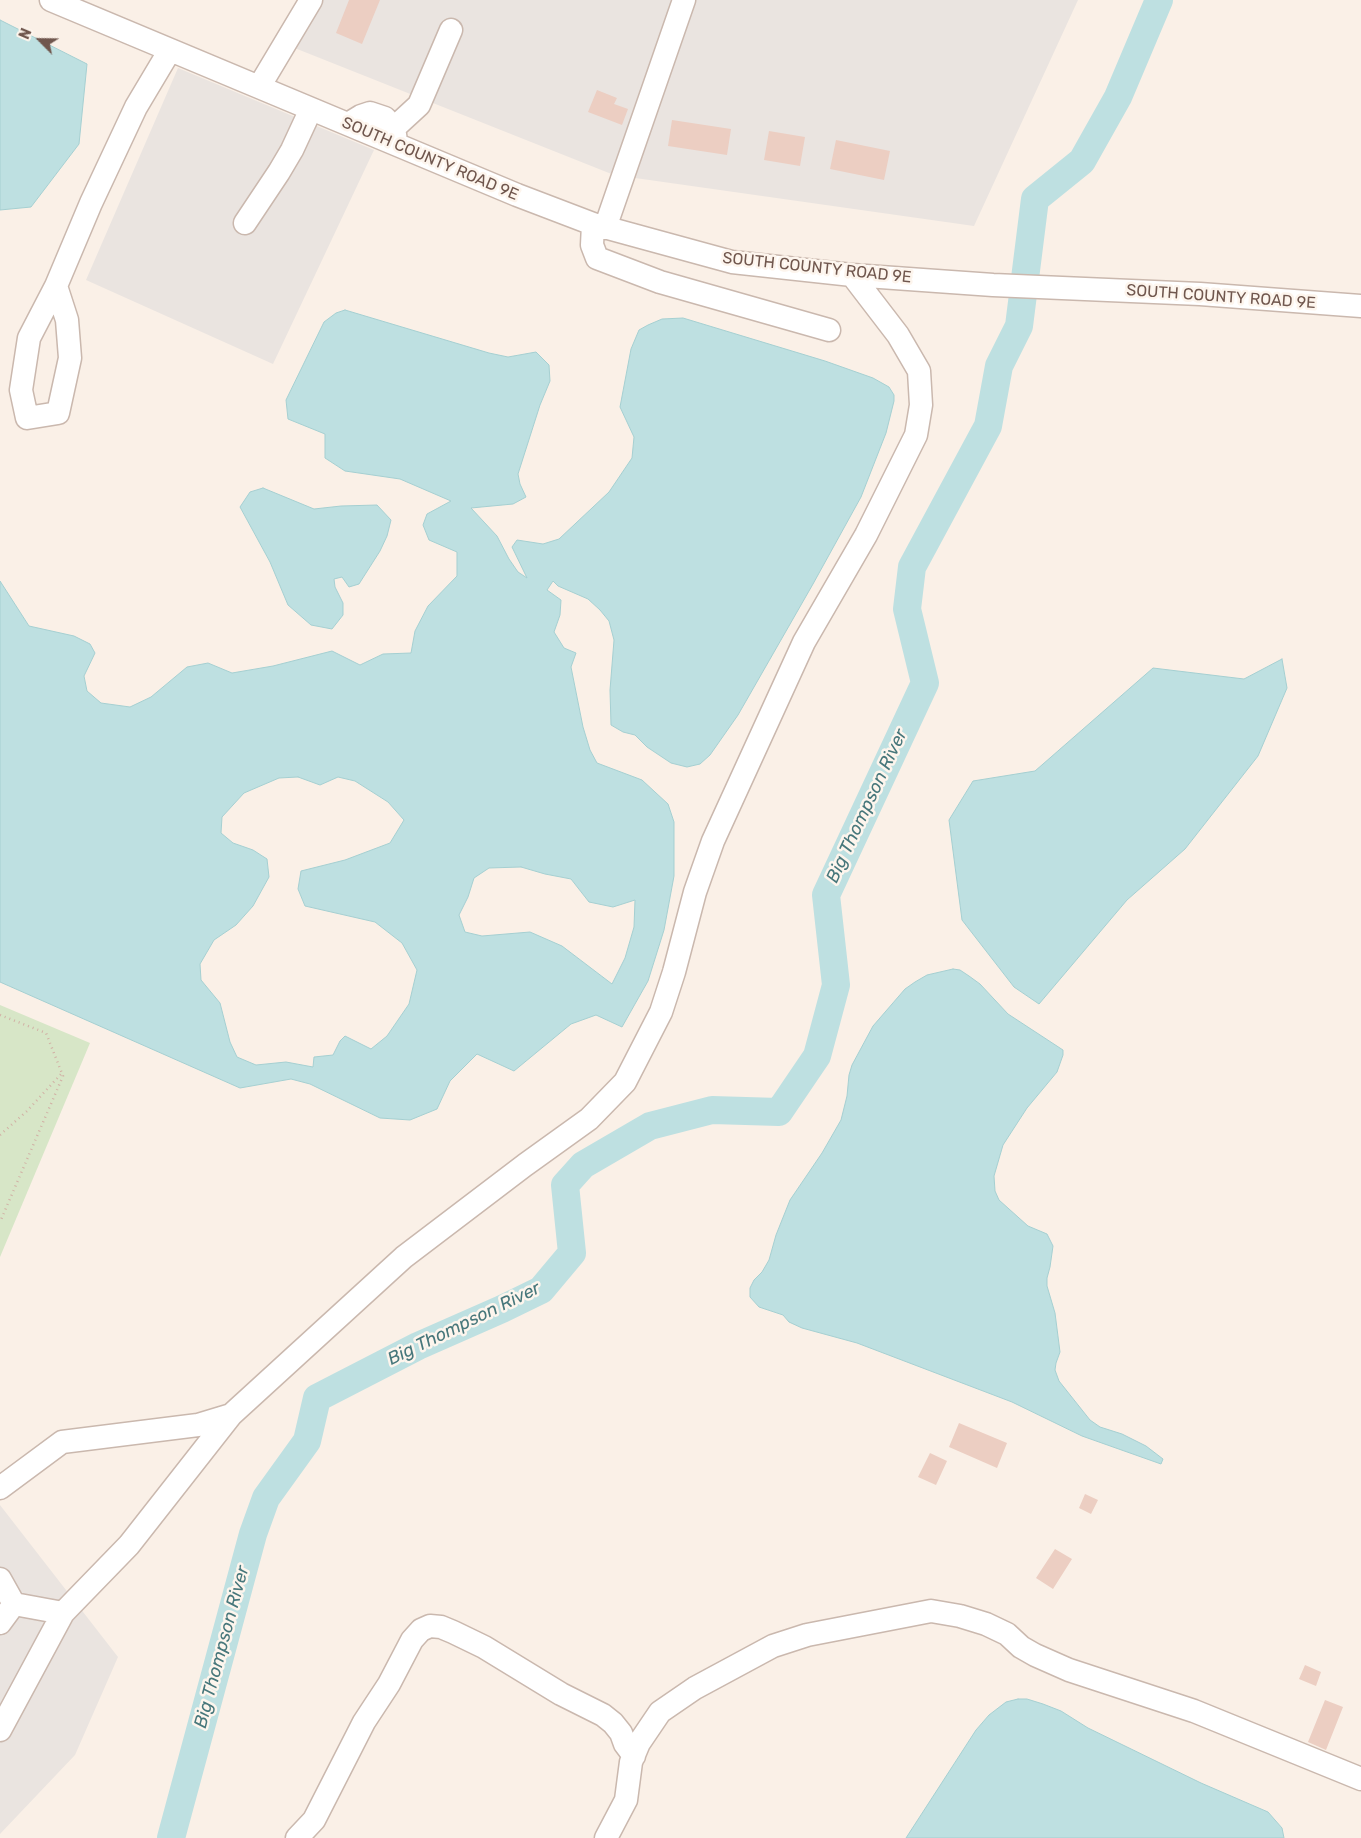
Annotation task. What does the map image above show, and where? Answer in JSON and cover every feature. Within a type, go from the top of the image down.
[{"type":"street","name":"SOUTH COUNTY ROAD 9E","points":[[51,0],[348,124],[395,136],[517,195],[599,226],[732,262],[852,275],[993,285],[1200,294],[1361,306]]},
{"type":"street","points":[[259,87],[311,0]]},
{"type":"street","points":[[684,0],[592,245],[597,258],[660,282],[829,330]]},
{"type":"street","points":[[395,136],[419,105],[451,30]]},
{"type":"street","points":[[56,286],[67,320],[70,358],[58,413],[26,418],[21,390],[29,338],[56,286],[91,203],[136,107],[170,50]]},
{"type":"street","points":[[245,223],[292,150],[311,109]]},
{"type":"street","points":[[0,1730],[63,1613],[129,1544],[230,1414],[404,1257],[589,1119],[625,1082],[661,1012],[674,972],[695,892],[717,832],[804,642],[866,535],[916,435],[921,405],[920,371],[898,336],[852,275]]},
{"type":"street","points":[[0,1488],[62,1442],[198,1425],[230,1414]]},
{"type":"street","points":[[0,1579],[14,1604]]},
{"type":"street","points":[[14,1604],[63,1613]]},
{"type":"street","points":[[0,1623],[14,1604]]},
{"type":"street","points":[[606,1838],[626,1800],[638,1743],[660,1712],[695,1688],[773,1646],[806,1635],[931,1611],[960,1616],[986,1624],[1006,1634],[1021,1647],[1035,1655],[1069,1670],[1194,1711],[1361,1779]]},
{"type":"street","points":[[297,1838],[314,1820],[364,1722],[389,1684],[412,1640],[421,1630],[430,1626],[441,1627],[484,1647],[561,1694],[604,1715],[613,1723],[634,1756]]},
{"type":"path","points":[[0,1015],[46,1033],[63,1076],[0,1222]]},
{"type":"path","points":[[0,1135],[27,1111],[62,1072]]},
{"type":"shaded area","points":[[304,0],[1078,0],[974,226],[614,175],[277,41]]},
{"type":"shaded area","points":[[178,68],[374,150],[273,364],[86,280]]},
{"type":"shaded area","points":[[0,1505],[118,1657],[75,1755],[0,1834]]},
{"type":"green space","points":[[0,1005],[90,1043],[0,1257]]},
{"type":"water","points":[[0,20],[87,64],[79,144],[31,207],[0,210]]},
{"type":"water","points":[[345,310],[508,357],[536,352],[549,365],[550,381],[540,405],[518,474],[526,497],[513,504],[471,508],[497,536],[518,572],[527,578],[512,547],[517,540],[543,544],[559,539],[609,492],[632,458],[634,437],[620,407],[631,349],[639,330],[648,325],[662,319],[683,318],[825,361],[873,378],[889,387],[894,395],[886,433],[861,497],[738,715],[710,755],[700,764],[687,767],[671,763],[647,747],[635,735],[623,732],[611,725],[610,690],[614,640],[609,621],[588,599],[558,586],[553,581],[547,590],[561,600],[560,615],[554,632],[564,648],[576,653],[571,667],[583,727],[590,750],[597,763],[642,780],[668,804],[674,822],[674,876],[664,930],[648,981],[622,1027],[596,1015],[571,1024],[514,1071],[477,1054],[450,1081],[437,1109],[410,1120],[380,1118],[310,1084],[291,1079],[240,1088],[0,982],[0,581],[29,626],[74,636],[90,644],[95,653],[84,676],[87,691],[101,703],[130,707],[151,697],[187,667],[208,663],[232,673],[273,666],[332,651],[360,665],[383,654],[411,653],[415,631],[428,606],[457,576],[457,552],[429,540],[423,525],[427,514],[451,501],[400,479],[345,471],[325,458],[325,434],[288,419],[286,400],[324,322],[336,313]],"holes":[[[298,777],[320,785],[338,777],[355,781],[388,802],[404,820],[390,843],[345,860],[301,871],[298,889],[305,906],[375,922],[402,943],[417,970],[409,1004],[387,1036],[371,1049],[345,1036],[340,1041],[333,1055],[314,1057],[313,1067],[286,1062],[256,1065],[237,1057],[230,1042],[220,1003],[201,980],[200,964],[214,940],[236,925],[253,906],[269,877],[267,859],[253,850],[233,843],[221,833],[222,817],[244,793],[279,778]],[[521,867],[571,879],[589,902],[613,907],[635,900],[634,927],[625,958],[612,984],[562,946],[530,932],[482,936],[465,932],[459,915],[468,897],[474,878],[489,868]]]},
{"type":"water","points":[[263,488],[314,509],[377,505],[391,520],[387,536],[380,551],[359,584],[349,587],[342,577],[334,579],[335,587],[343,603],[343,615],[332,629],[311,625],[288,605],[270,562],[240,507],[250,492]]},
{"type":"water","points":[[1282,659],[1287,688],[1258,756],[1185,849],[1127,900],[1039,1004],[1014,987],[962,920],[949,820],[973,781],[1035,771],[1153,668],[1244,679]]},
{"type":"water","points":[[953,969],[960,970],[980,984],[1008,1014],[1063,1050],[1057,1072],[1027,1108],[1003,1145],[994,1176],[995,1191],[999,1200],[1028,1226],[1047,1234],[1053,1246],[1047,1286],[1055,1313],[1060,1352],[1055,1370],[1059,1381],[1090,1420],[1100,1427],[1122,1434],[1146,1446],[1163,1459],[1161,1464],[1082,1436],[1012,1402],[857,1343],[802,1328],[789,1322],[783,1315],[759,1307],[750,1297],[750,1288],[754,1280],[762,1272],[769,1260],[776,1235],[790,1200],[822,1153],[841,1120],[852,1065],[873,1026],[905,989],[927,975]]},
{"type":"water","points":[[1027,1699],[1061,1711],[1088,1728],[1201,1783],[1268,1812],[1282,1828],[1284,1838],[906,1838],[976,1730],[989,1715],[1006,1702]]},
{"type":"building","points":[[349,0],[380,0],[362,44],[336,33]]},
{"type":"building","points":[[597,90],[617,98],[614,104],[628,109],[622,125],[588,112]]},
{"type":"building","points":[[672,120],[731,129],[727,155],[668,146]]},
{"type":"building","points":[[769,131],[805,137],[800,166],[764,160]]},
{"type":"building","points":[[836,140],[890,151],[884,180],[830,169]]},
{"type":"building","points":[[959,1423],[1007,1443],[997,1468],[949,1447]]},
{"type":"building","points":[[930,1453],[947,1461],[936,1485],[918,1477]]},
{"type":"building","points":[[1085,1494],[1098,1500],[1091,1514],[1079,1508]]},
{"type":"building","points":[[1055,1549],[1072,1559],[1053,1589],[1036,1578]]},
{"type":"building","points":[[1305,1665],[1321,1672],[1316,1686],[1299,1679]]},
{"type":"building","points":[[1325,1700],[1343,1707],[1326,1750],[1308,1742]]},
{"type":"waterway","name":"Big Thompson River","points":[[171,1838],[253,1534],[266,1498],[307,1441],[317,1398],[418,1346],[541,1290],[572,1253],[565,1185],[583,1165],[650,1126],[712,1110],[779,1112],[817,1056],[836,985],[826,895],[925,683],[907,609],[912,567],[988,426],[999,366],[1019,326],[1035,199],[1082,161],[1118,97],[1159,0]]}]
